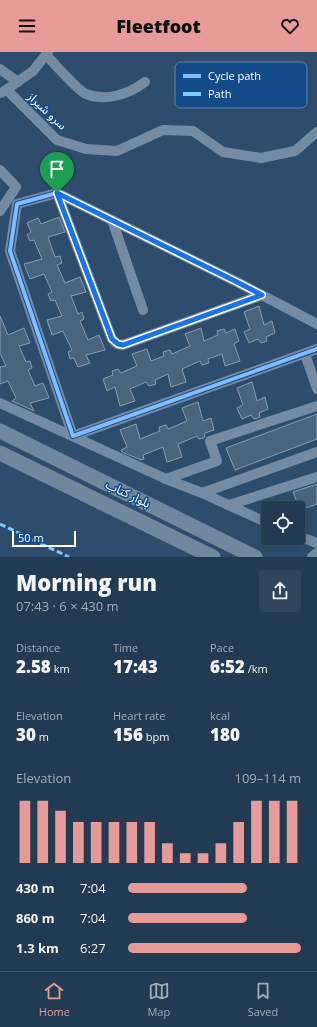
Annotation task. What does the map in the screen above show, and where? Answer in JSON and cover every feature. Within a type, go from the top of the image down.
[{"type":"main road","name":"بلوار کتاب","points":[[0,431],[255,557]]},
{"type":"main road","name":"بلوار کتاب","points":[[0,453],[213,557]]},
{"type":"main road","points":[[155,529],[165,512]]},
{"type":"street","points":[[3,91],[33,71],[47,54],[85,94],[104,97],[119,95],[133,90],[145,82]]},
{"type":"street","points":[[0,70],[18,82]]},
{"type":"street","name":"سرو شیراز","points":[[3,91],[58,140],[86,149],[117,151],[163,130],[193,131],[223,152],[261,158],[295,151],[317,132]]},
{"type":"street","points":[[0,170],[16,186],[0,211]]},
{"type":"street","points":[[57,193],[112,339],[118,344],[123,345],[262,295]]},
{"type":"street","points":[[73,436],[10,251],[17,204],[57,193],[317,324]]},
{"type":"street","points":[[112,220],[143,310]]},
{"type":"street","points":[[73,436],[317,349]]},
{"type":"street","points":[[305,354],[317,389]]},
{"type":"street","points":[[0,403],[261,521]]},
{"type":"street","points":[[166,479],[217,461],[210,441],[317,406]]},
{"type":"street","points":[[202,493],[317,452]]},
{"type":"street","points":[[229,505],[317,477]]},
{"type":"street","points":[[305,539],[317,543]]},
{"type":"street","points":[[312,557],[317,553]]},
{"type":"building","points":[[59,217],[65,232],[48,237],[55,257],[60,256],[62,263],[57,265],[65,283],[80,277],[86,292],[71,296],[78,314],[82,312],[84,319],[80,321],[88,340],[99,335],[105,350],[86,355],[90,363],[78,367],[74,358],[70,359],[68,352],[72,350],[63,331],[52,335],[47,320],[62,316],[55,300],[51,301],[48,294],[52,292],[44,274],[30,279],[24,264],[42,259],[34,240],[30,241],[27,235],[31,232],[27,223],[38,218],[41,224]]},
{"type":"building","points":[[259,306],[264,325],[272,321],[275,333],[266,337],[267,341],[261,343],[258,339],[249,343],[244,332],[250,329],[244,312]]},
{"type":"building","points":[[0,316],[8,335],[24,328],[30,343],[19,346],[26,362],[30,361],[32,368],[28,370],[35,386],[43,383],[49,398],[30,403],[34,411],[12,401],[16,398],[8,381],[0,384],[0,367],[6,366],[0,353]]},
{"type":"building","points":[[201,328],[204,341],[218,335],[217,331],[224,329],[226,333],[235,329],[239,341],[234,344],[240,361],[225,366],[222,354],[208,359],[209,363],[202,365],[200,361],[182,369],[186,382],[171,387],[168,374],[155,380],[156,384],[149,386],[146,382],[130,389],[135,401],[120,406],[115,387],[107,391],[103,379],[113,375],[112,371],[118,369],[121,373],[137,366],[132,354],[147,349],[151,361],[164,356],[163,352],[170,350],[172,354],[190,346],[185,334]]},
{"type":"building","points":[[252,382],[257,401],[265,397],[268,409],[259,413],[260,417],[254,419],[251,415],[242,419],[237,408],[243,405],[237,388]]},
{"type":"building","points":[[198,402],[203,421],[211,418],[214,430],[205,433],[204,438],[199,439],[197,436],[178,444],[182,457],[167,462],[163,447],[143,455],[144,459],[141,460],[122,452],[121,450],[127,447],[120,430],[136,424],[140,439],[160,431],[159,427],[166,425],[168,429],[187,421],[182,408]]},
{"type":"building","points":[[317,414],[317,439],[235,470],[226,448]]},
{"type":"building","points":[[317,484],[317,504],[305,508],[305,501],[296,501],[293,492]]},
{"type":"marked path","points":[[0,524],[69,557]]},
{"type":"cycle path","points":[[262,295],[123,345],[117,344],[112,339],[57,193],[17,204],[10,251],[73,436],[317,349]]},
{"type":"route","points":[[57,193],[262,295],[120,345],[112,339],[57,193]]}]
